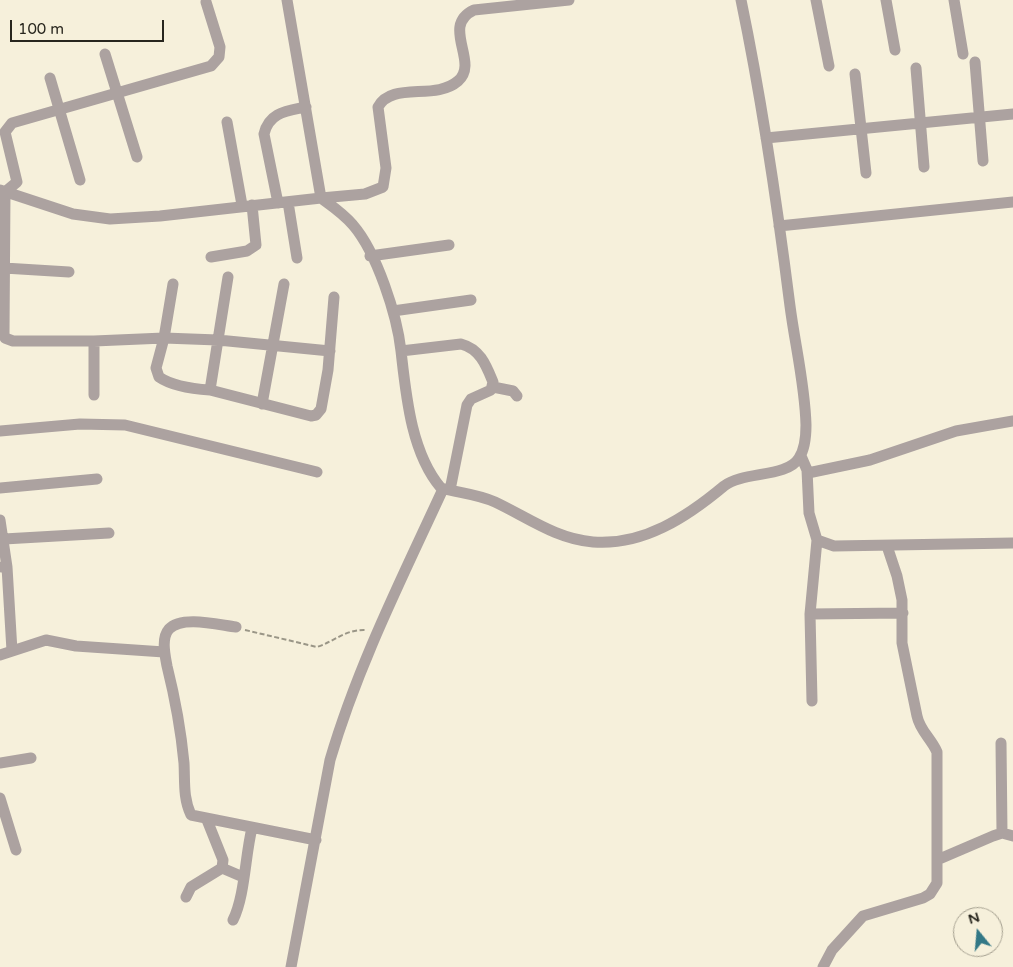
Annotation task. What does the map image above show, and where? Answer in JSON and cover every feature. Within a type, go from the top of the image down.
[{"type":"street","points":[[287,0],[322,198],[354,226],[391,299],[401,351],[403,380],[413,424],[426,466],[433,479],[447,489],[493,501],[539,526],[561,535],[591,542],[614,543],[643,536],[667,526],[696,508],[727,484],[744,476],[789,467],[801,456]]},
{"type":"street","points":[[467,0],[468,13]]},
{"type":"street","points":[[3,191],[73,214],[103,219],[126,220],[247,205],[365,194],[382,187],[386,168],[378,107],[382,99],[394,93],[437,90],[454,85],[460,79],[464,73],[464,57],[459,27],[461,19],[474,10],[569,0]]},
{"type":"street","points":[[741,0],[766,138],[805,410],[806,428],[801,456],[808,472],[809,513],[817,540],[810,614],[812,701]]},
{"type":"street","points":[[816,0],[829,66]]},
{"type":"street","points":[[886,0],[895,50]]},
{"type":"street","points":[[954,0],[963,54]]},
{"type":"street","points":[[3,191],[17,182],[5,132],[12,123],[211,66],[219,58],[220,47],[206,2]]},
{"type":"street","points":[[105,54],[137,157]]},
{"type":"street","points":[[975,62],[983,161]]},
{"type":"street","points":[[916,68],[924,167]]},
{"type":"street","points":[[855,74],[866,173]]},
{"type":"street","points":[[50,78],[80,180]]},
{"type":"street","points":[[297,258],[264,134],[266,127],[276,115],[306,107]]},
{"type":"street","points":[[766,138],[1013,114]]},
{"type":"street","points":[[211,256],[247,251],[256,246],[227,122]]},
{"type":"street","points":[[3,191],[4,268],[2,324],[5,338],[13,341],[94,341],[164,338],[218,340],[330,351]]},
{"type":"street","points":[[779,226],[1013,202]]},
{"type":"street","points":[[370,256],[449,245]]},
{"type":"street","points":[[4,268],[69,272]]},
{"type":"street","points":[[210,390],[228,277]]},
{"type":"street","points":[[173,284],[164,338],[156,368],[159,377],[198,390],[210,390],[310,416],[316,415],[321,409],[330,351],[334,297]]},
{"type":"street","points":[[262,404],[284,284]]},
{"type":"street","points":[[393,311],[470,300]]},
{"type":"street","points":[[94,341],[94,395]]},
{"type":"street","points":[[401,351],[461,344],[469,346],[477,352],[487,366],[494,382],[493,387]]},
{"type":"street","points":[[291,967],[330,760],[340,726],[378,632],[447,489],[467,405],[471,398],[493,387],[513,391],[517,396]]},
{"type":"street","points":[[808,472],[870,460],[956,431],[1013,421]]},
{"type":"street","points":[[0,431],[80,424],[125,425],[317,472]]},
{"type":"street","points":[[0,488],[97,479]]},
{"type":"street","points":[[0,520],[4,539],[4,567],[12,651]]},
{"type":"street","points":[[4,539],[109,532]]},
{"type":"street","points":[[817,540],[834,546],[1013,543]]},
{"type":"street","points":[[823,967],[832,950],[863,916],[923,898],[930,894],[937,883],[937,752],[932,741],[920,728],[918,722],[902,643],[903,613],[897,576],[887,546]]},
{"type":"street","points":[[810,614],[903,613]]},
{"type":"street","points":[[236,628],[195,622],[179,623],[170,628],[166,635],[164,652],[173,686],[184,764],[185,801],[191,816],[316,840]]},
{"type":"street","points":[[0,655],[46,640],[76,646],[164,652]]},
{"type":"street","points":[[938,860],[1008,834],[1007,788],[1001,743]]},
{"type":"street","points":[[0,763],[31,758]]},
{"type":"street","points":[[0,798],[16,850]]},
{"type":"street","points":[[207,820],[223,860],[222,868]]},
{"type":"street","points":[[233,920],[239,908],[252,828]]},
{"type":"street","points":[[222,868],[243,877]]},
{"type":"street","points":[[186,897],[191,887],[222,868]]},
{"type":"path","points":[[236,628],[317,647],[327,644],[343,633],[355,629],[378,632]]}]
